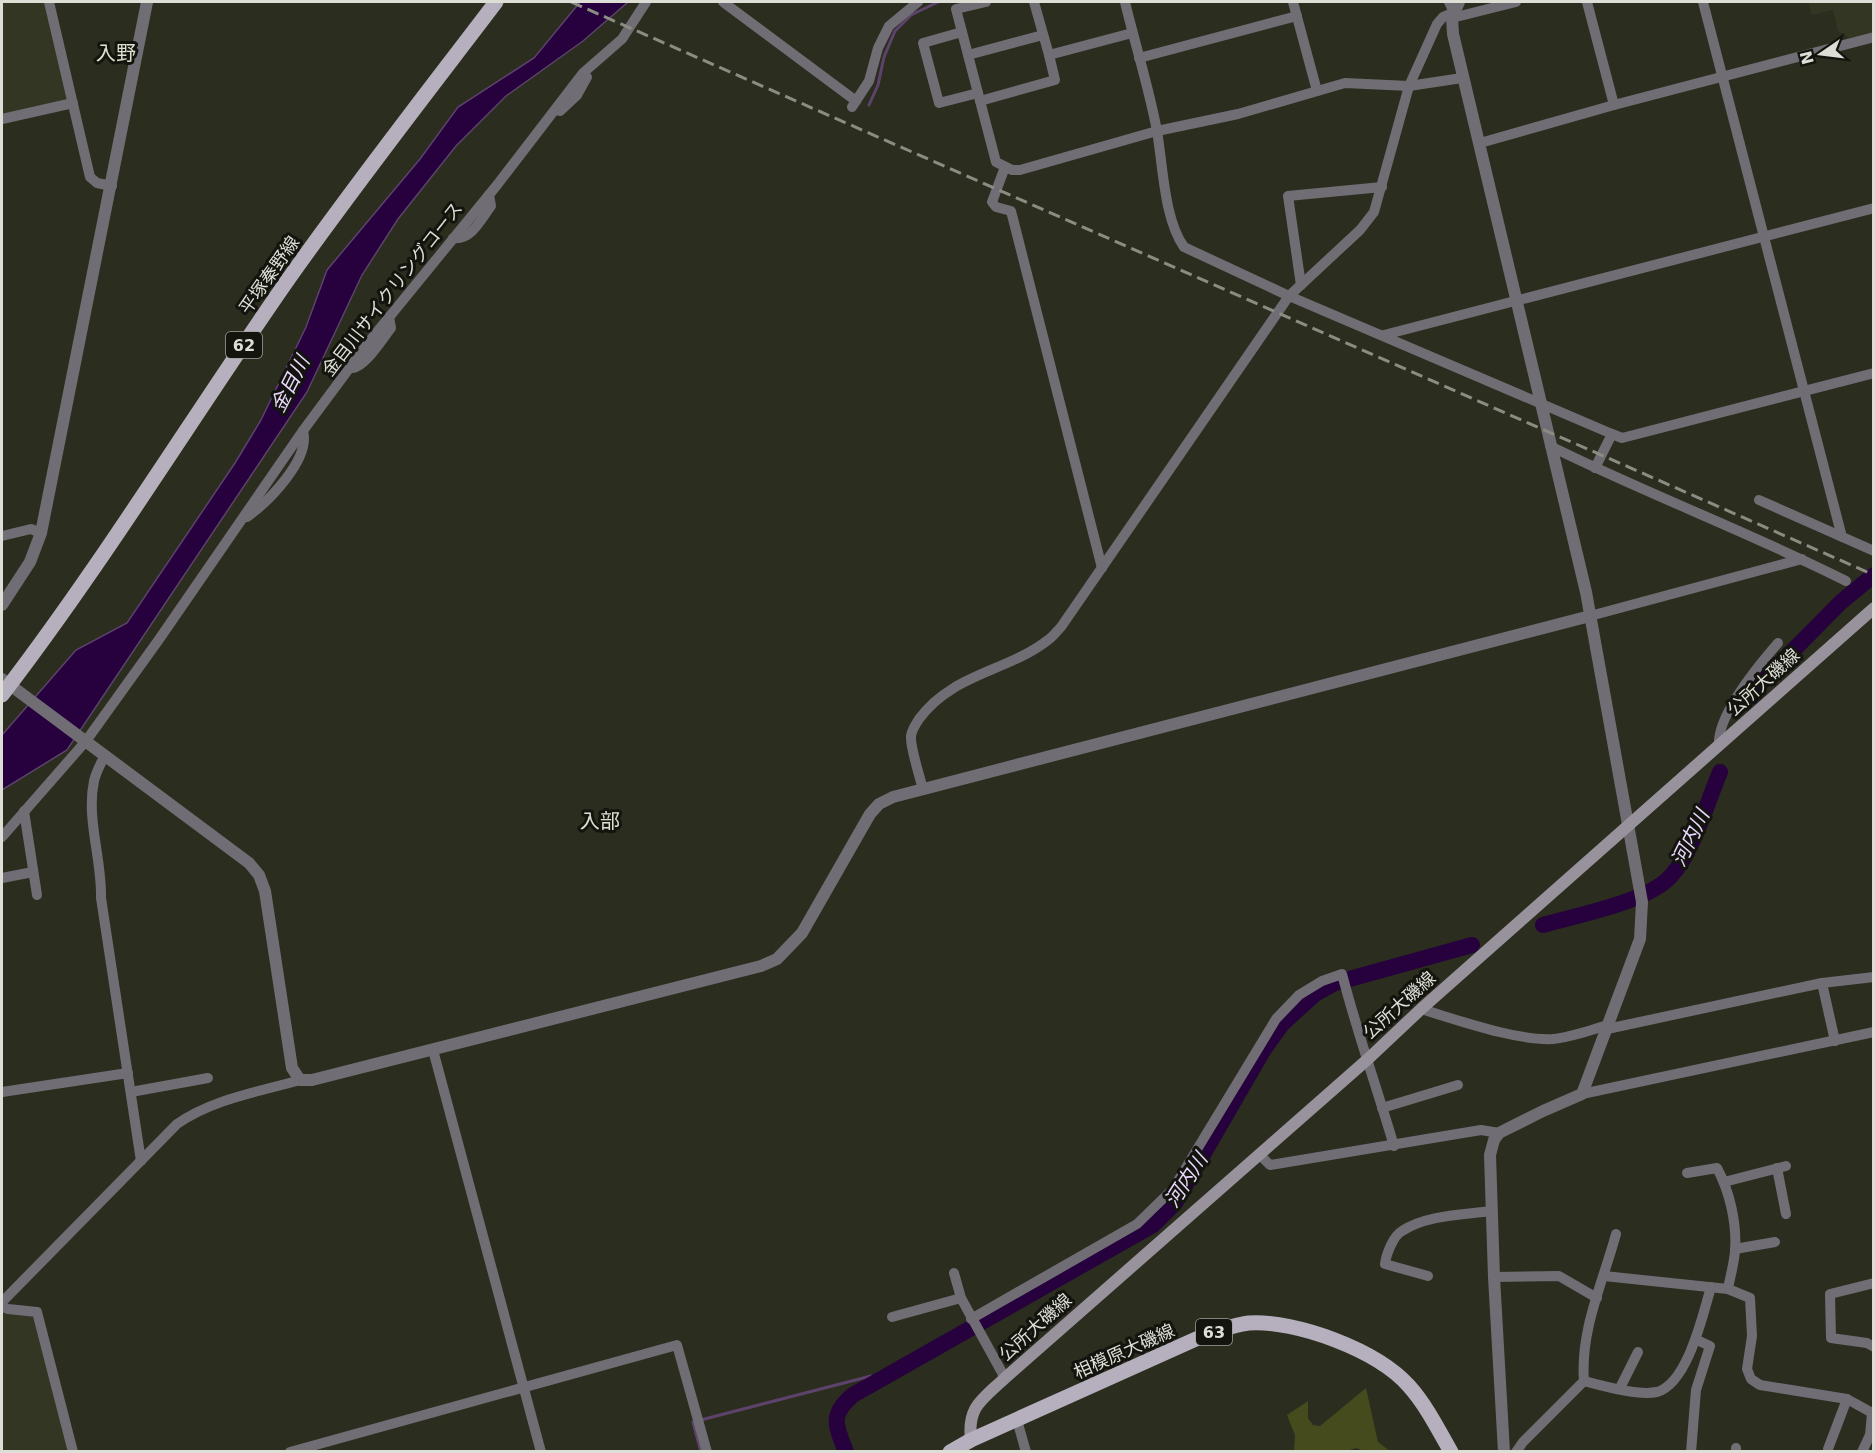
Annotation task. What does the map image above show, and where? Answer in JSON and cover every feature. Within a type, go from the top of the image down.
[{"type":"main road","name":"平塚秦野線","points":[[4,686],[108,549],[317,239],[496,2]]},
{"type":"main road","name":"公所大磯線","points":[[971,1440],[971,1416],[980,1401],[1874,608]]},
{"type":"main road","name":"相模原大磯線","points":[[950,1452],[1017,1419],[1226,1328],[1248,1323],[1279,1324],[1309,1331],[1364,1353],[1394,1372],[1408,1385],[1424,1406],[1451,1452]]},
{"type":"street","points":[[49,2],[90,177],[98,183],[112,186]]},
{"type":"street","points":[[2,605],[30,562],[42,533],[147,2]]},
{"type":"street","name":"金目川サイクリングコース","points":[[86,741],[239,522],[258,508],[284,482],[304,447],[303,431],[350,368],[358,367],[375,348],[390,328],[389,317],[453,238],[468,236],[491,206],[489,195],[551,114],[561,111],[577,95],[588,75],[589,68],[622,39],[646,2]]},
{"type":"street","points":[[723,2],[854,104],[869,81],[878,48],[889,26],[918,2]]},
{"type":"street","points":[[986,2],[956,9],[996,162],[1012,170],[1020,170],[1157,131],[1238,114],[1345,83],[1409,86],[1462,78]]},
{"type":"street","points":[[962,32],[923,43],[939,103],[979,97],[1055,80],[1034,2]]},
{"type":"street","points":[[1125,2],[1157,131],[1175,234],[1184,246],[1288,296],[1622,438],[1874,373]]},
{"type":"street","points":[[1293,2],[1317,91]]},
{"type":"street","points":[[923,790],[911,737],[913,728],[922,715],[937,698],[954,687],[1032,651],[1049,640],[1061,627],[1288,296],[1360,230],[1374,212],[1409,86],[1437,24],[1454,8],[1516,2]]},
{"type":"street","points":[[1587,2],[1614,105]]},
{"type":"street","points":[[1703,2],[1842,537]]},
{"type":"street","points":[[1454,8],[1462,78],[1518,300],[1590,616],[1640,885],[1642,902],[1640,939],[1582,1094]]},
{"type":"street","points":[[1139,58],[1297,16]]},
{"type":"street","points":[[1049,55],[1132,33]]},
{"type":"street","points":[[968,55],[1043,35]]},
{"type":"street","points":[[1480,143],[1614,105],[1874,37]]},
{"type":"street","points":[[2,119],[73,103]]},
{"type":"street","points":[[1005,167],[992,202],[996,207],[1011,211],[1102,568]]},
{"type":"street","points":[[1301,285],[1288,196],[1382,187]]},
{"type":"street","points":[[1384,335],[1874,208]]},
{"type":"street","points":[[1594,468],[1612,434]]},
{"type":"street","points":[[1550,446],[1846,581]]},
{"type":"street","points":[[1759,501],[1874,550]]},
{"type":"street","points":[[2,536],[32,529],[42,533]]},
{"type":"street","points":[[73,1452],[37,1312],[8,1309],[2,1304],[177,1124],[193,1112],[212,1104],[300,1080],[312,1080],[433,1050],[761,966],[777,959],[802,933],[870,814],[879,804],[893,797],[1802,559]]},
{"type":"street","points":[[1719,746],[1718,736],[1722,722],[1759,665],[1778,643]]},
{"type":"street","points":[[4,686],[105,755],[249,863],[259,875],[265,891],[292,1068],[300,1080]]},
{"type":"street","points":[[2,837],[86,741]]},
{"type":"street","points":[[105,755],[94,780],[91,812],[101,872],[101,898],[141,1161]]},
{"type":"street","points":[[24,811],[37,895]]},
{"type":"street","points":[[2,878],[33,872]]},
{"type":"street","points":[[974,1322],[1137,1224],[1159,1205],[1173,1189],[1276,1019],[1299,995],[1322,981],[1342,974],[1394,1146]]},
{"type":"street","points":[[1420,1009],[1487,1028],[1552,1039],[1822,983],[1874,977]]},
{"type":"street","points":[[1822,983],[1835,1041]]},
{"type":"street","points":[[1504,1452],[1490,1155],[1494,1140],[1499,1133],[1582,1094],[1874,1032]]},
{"type":"street","points":[[433,1050],[541,1452]]},
{"type":"street","points":[[2,1092],[128,1073]]},
{"type":"street","points":[[131,1092],[208,1078]]},
{"type":"street","points":[[1383,1108],[1458,1085]]},
{"type":"street","points":[[1259,1154],[1270,1165],[1481,1130],[1499,1133]]},
{"type":"street","points":[[1724,1182],[1782,1167],[1786,1214]]},
{"type":"street","points":[[1687,1173],[1717,1168],[1724,1182],[1734,1227],[1735,1249],[1728,1289]]},
{"type":"street","points":[[1428,1276],[1385,1264],[1386,1256],[1400,1231],[1428,1220],[1491,1211]]},
{"type":"street","points":[[1584,1381],[1582,1362],[1585,1338],[1616,1234]]},
{"type":"street","points":[[1735,1249],[1775,1242]]},
{"type":"street","points":[[954,1273],[961,1298],[1005,1378]]},
{"type":"street","points":[[1494,1277],[1559,1276],[1597,1298]]},
{"type":"street","points":[[1604,1276],[1728,1289],[1750,1298],[1752,1336],[1747,1369],[1751,1379],[1760,1385],[1847,1399],[1873,1414],[1870,1435],[1862,1452]]},
{"type":"street","points":[[1874,1283],[1830,1294],[1831,1338],[1867,1343],[1874,1347]]},
{"type":"street","points":[[1584,1381],[1640,1394],[1658,1391],[1668,1386],[1679,1373],[1696,1340],[1711,1287]]},
{"type":"street","points":[[892,1317],[961,1298]]},
{"type":"street","points":[[1691,1452],[1696,1390],[1710,1346],[1696,1340]]},
{"type":"street","points":[[290,1452],[677,1345],[707,1452]]},
{"type":"street","points":[[1620,1388],[1638,1352]]},
{"type":"street","points":[[1516,1452],[1522,1442],[1584,1381]]},
{"type":"street","points":[[1828,1440],[1847,1399]]},
{"type":"street","points":[[1017,1419],[1026,1452]]},
{"type":"shaded area","points":[[2,2],[45,2],[68,100],[2,115]]},
{"type":"shaded area","points":[[1808,2],[1873,2],[1873,32],[1849,38],[1838,31],[1833,10],[1812,15]]},
{"type":"shaded area","points":[[2,1314],[29,1314],[33,1318],[69,1451],[2,1452]]},
{"type":"green space","points":[[1366,1388],[1378,1442],[1390,1451],[1364,1451],[1356,1448],[1346,1451],[1294,1451],[1295,1435],[1287,1415],[1308,1401],[1308,1418],[1313,1425],[1320,1426]]},
{"type":"water","name":"金目川","points":[[580,2],[628,2],[583,41],[506,96],[456,146],[398,219],[362,275],[307,392],[67,750],[2,790],[2,735],[76,650],[127,623],[235,463],[261,420],[306,327],[327,270],[420,159],[458,107],[534,58]]},
{"type":"waterway","points":[[869,105],[878,85],[884,57],[895,31],[911,15],[938,2]]},
{"type":"waterway","name":"河内川","points":[[1751,697],[1757,687],[1841,602],[1874,575]]},
{"type":"waterway","name":"河内川","points":[[1543,925],[1629,900],[1646,893],[1671,876],[1693,841],[1720,772]]},
{"type":"waterway","name":"河内川","points":[[846,1452],[837,1428],[837,1421],[840,1409],[853,1395],[1153,1225],[1175,1203],[1264,1049],[1282,1024],[1315,994],[1335,983],[1472,945]]},
{"type":"waterway","points":[[701,1452],[693,1422],[871,1376],[878,1381]]},
{"type":"railway","points":[[571,2],[1874,575]]},
{"type":"district","name":"入野","points":[[116,53]]},
{"type":"district","name":"入部","points":[[600,821]]}]
